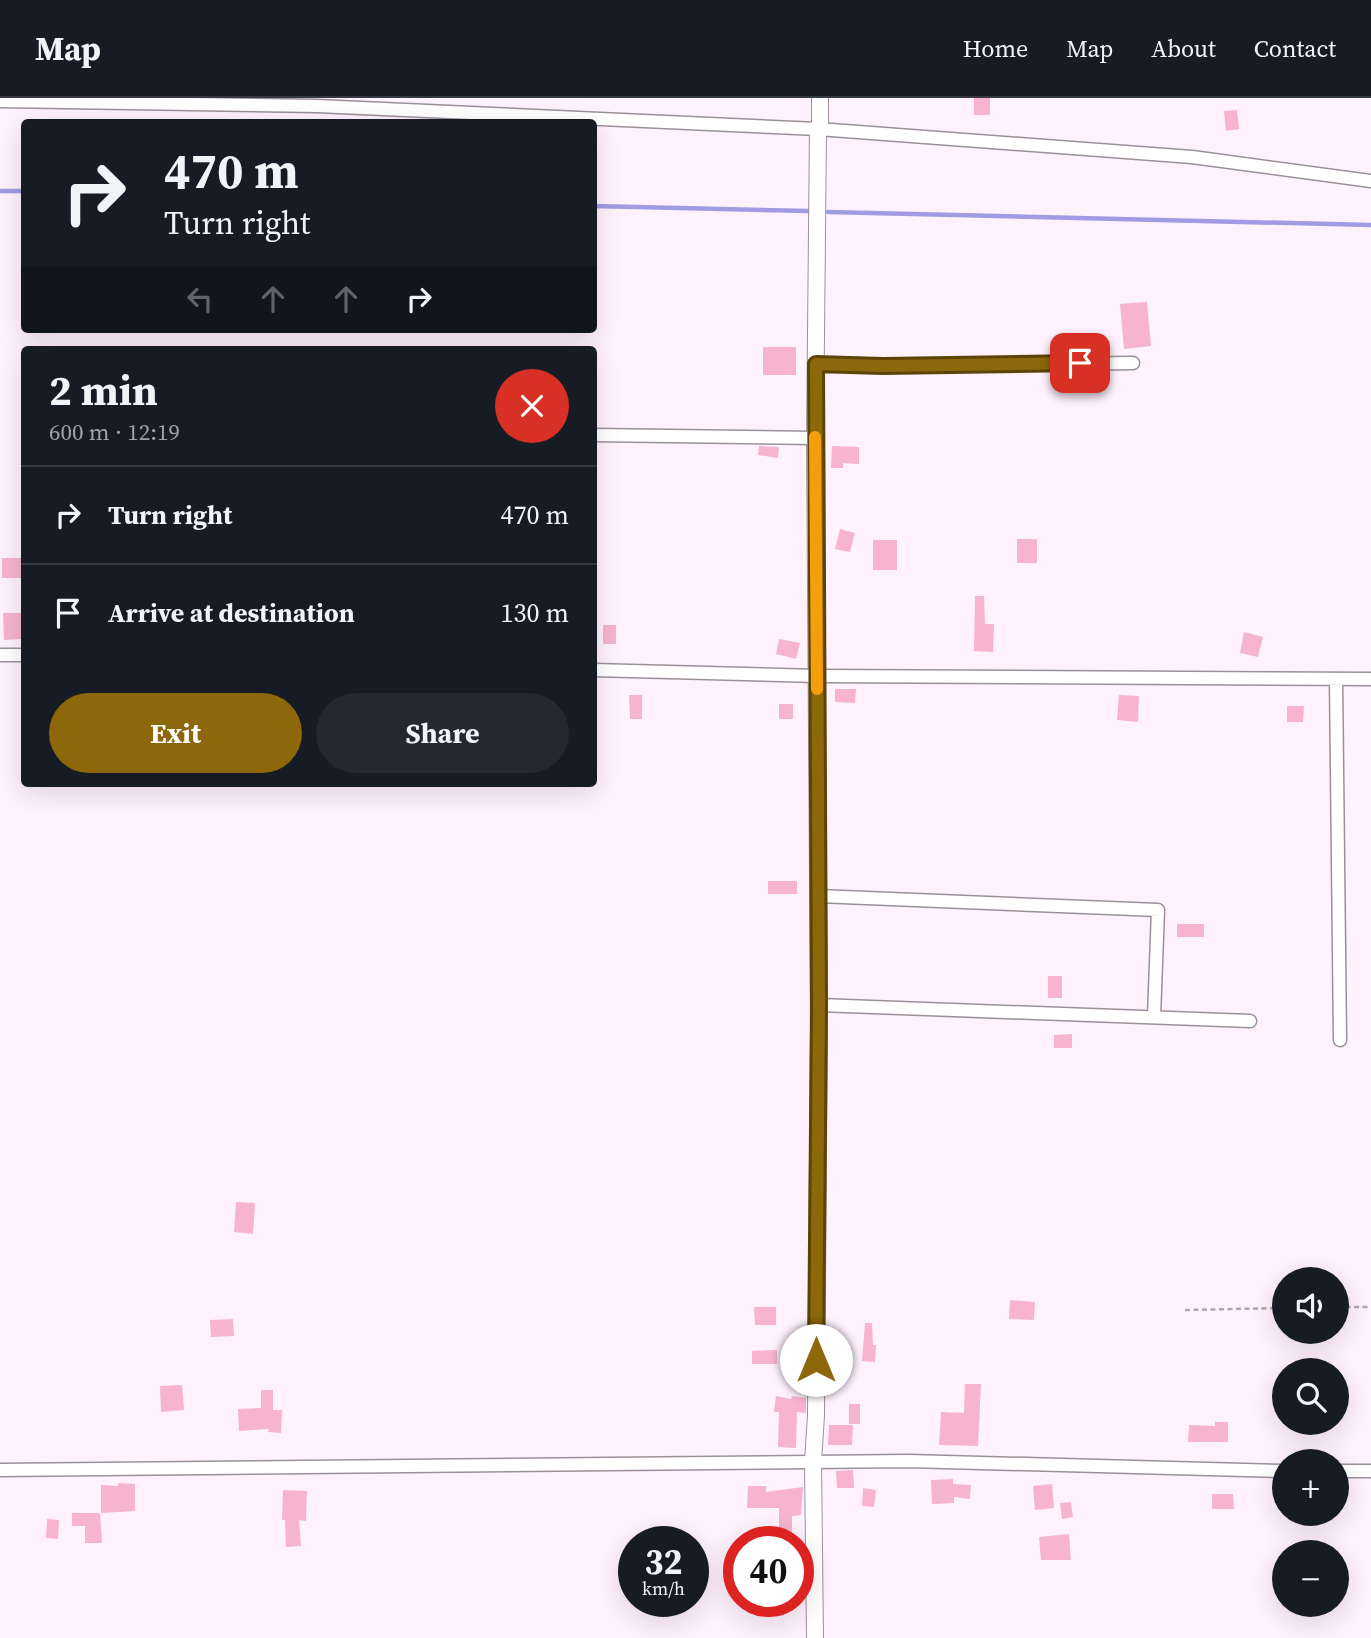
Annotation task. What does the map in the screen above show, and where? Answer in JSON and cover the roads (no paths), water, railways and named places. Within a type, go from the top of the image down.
[{"type":"street","points":[[815,1638],[813,1462],[816,1401],[819,1005],[815,438],[820,98]]},
{"type":"street","points":[[0,101],[317,106],[818,129],[1192,157],[1371,181]]},
{"type":"street","points":[[816,364],[883,366],[1133,363]]},
{"type":"street","points":[[597,435],[815,438]]},
{"type":"street","points":[[0,655],[21,655]]},
{"type":"street","points":[[597,670],[817,676],[1371,679]]},
{"type":"street","points":[[1336,679],[1340,1040]]},
{"type":"street","points":[[818,896],[1158,910],[1154,1017]]},
{"type":"street","points":[[819,1005],[1250,1021]]},
{"type":"street","points":[[0,1470],[908,1461],[1272,1471]]},
{"type":"street","points":[[1349,1471],[1371,1471]]},
{"type":"waterway","points":[[0,191],[21,191]]},
{"type":"waterway","points":[[597,206],[809,211]]},
{"type":"waterway","points":[[828,212],[1371,225]]}]
